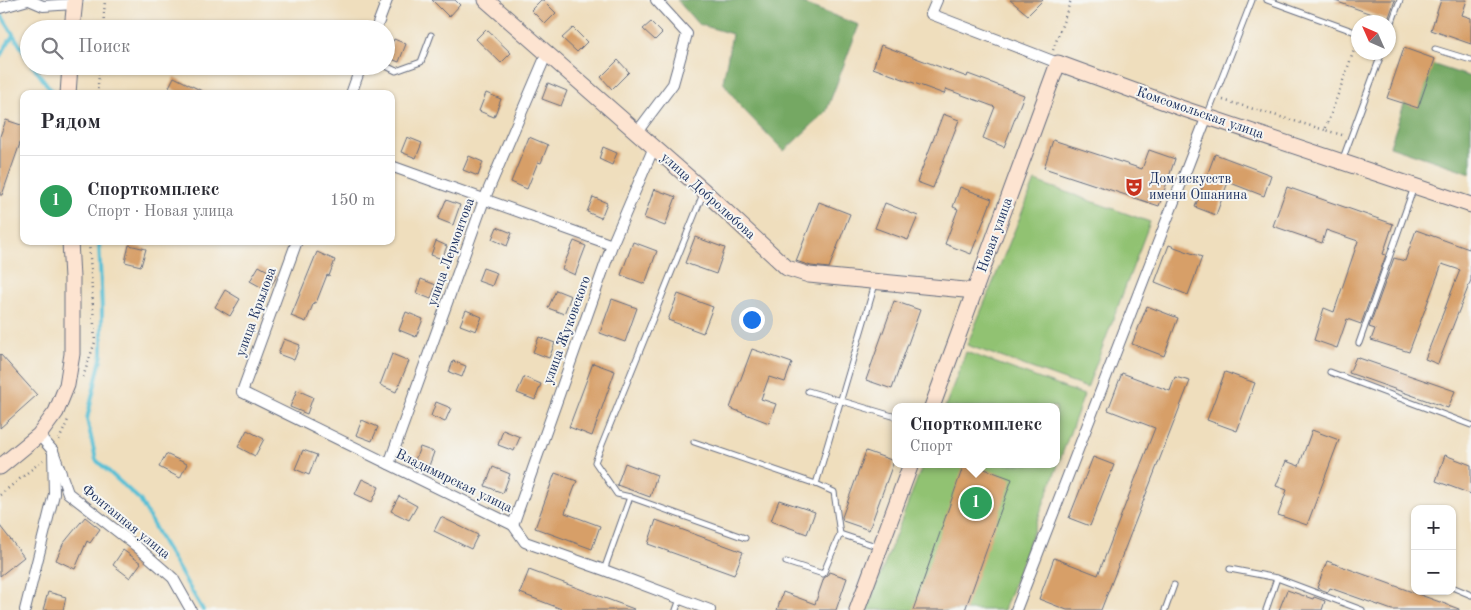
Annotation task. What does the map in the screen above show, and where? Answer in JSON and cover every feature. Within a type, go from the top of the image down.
[{"type":"street","points":[[0,8],[29,0],[43,6],[74,2],[73,20]]},
{"type":"street","points":[[379,20],[387,0]]},
{"type":"street","name":"улица Добролюбова","points":[[486,0],[704,191],[787,268],[809,275],[975,291]]},
{"type":"street","points":[[637,132],[673,84],[687,34],[656,0]]},
{"type":"street","name":"Комсомольская улица","points":[[937,0],[932,14],[1058,63],[1206,116],[1471,205]]},
{"type":"street","name":"улица Лермонтова","points":[[389,464],[484,200],[547,53]]},
{"type":"street","name":"Новая улица","points":[[933,403],[1058,63]]},
{"type":"street","points":[[68,90],[69,75]]},
{"type":"street","points":[[352,90],[358,75]]},
{"type":"street","points":[[1016,610],[1206,116]]},
{"type":"street","name":"улица Жуковского","points":[[513,525],[612,245],[654,147]]},
{"type":"street","points":[[395,167],[612,245]]},
{"type":"street","points":[[0,466],[39,435],[56,412],[67,384],[72,354],[70,245]]},
{"type":"street","name":"улица Крылова","points":[[242,392],[295,245]]},
{"type":"street","name":"Владимирская улица","points":[[242,392],[513,525],[526,542],[710,610]]},
{"type":"street","points":[[25,610],[54,494],[53,451],[39,435]]},
{"type":"street","name":"Фонтанная улица","points":[[53,451],[68,493],[135,545],[173,578],[191,610]]},
{"type":"street","points":[[857,610],[910,468]]},
{"type":"lane","points":[[1206,116],[1252,0]]},
{"type":"lane","points":[[1267,0],[1351,30]]},
{"type":"lane","points":[[1395,15],[1400,0]]},
{"type":"lane","points":[[395,70],[422,62],[431,35]]},
{"type":"lane","points":[[1435,49],[1471,60]]},
{"type":"lane","points":[[1342,162],[1379,60]]},
{"type":"lane","points":[[1359,343],[1414,186]]},
{"type":"lane","points":[[704,191],[595,462],[618,494],[745,538]]},
{"type":"lane","points":[[816,484],[876,281]]},
{"type":"lane","points":[[1330,372],[1471,425]]},
{"type":"lane","points":[[808,391],[892,416]]},
{"type":"lane","points":[[694,442],[834,492],[840,534],[823,574],[786,562]]},
{"type":"lane","points":[[604,570],[630,497]]},
{"type":"lane","points":[[840,534],[880,548]]},
{"type":"lane","points":[[1230,570],[1277,578],[1362,610]]},
{"type":"lane","points":[[1266,610],[1277,578]]},
{"type":"lane","points":[[1165,610],[1174,585]]},
{"type":"lane","points":[[1456,589],[1471,595]]},
{"type":"lane","points":[[676,610],[680,598]]},
{"type":"path","points":[[103,20],[105,0]]},
{"type":"path","points":[[1058,63],[1052,50],[1071,0]]},
{"type":"path","points":[[1325,130],[1351,58]]},
{"type":"path","points":[[97,90],[99,75]]},
{"type":"path","points":[[1214,97],[1351,138]]},
{"type":"green space","points":[[677,0],[793,0],[859,25],[826,112],[784,151],[742,108],[723,82],[732,34],[698,24]]},
{"type":"green space","points":[[1419,60],[1471,77],[1471,173],[1390,146]]},
{"type":"green space","points":[[1035,181],[1150,222],[1087,388],[967,345]]},
{"type":"green space","points":[[966,352],[1084,395],[1060,460],[1060,403],[947,403]]},
{"type":"green space","points":[[921,468],[1057,468],[1004,610],[867,610]]},
{"type":"building","points":[[432,0],[455,0],[460,5],[449,17]]},
{"type":"building","points":[[541,0],[556,13],[545,24],[531,10]]},
{"type":"building","points":[[1010,0],[1043,0],[1028,15]]},
{"type":"building","points":[[1395,0],[1390,15],[1374,15],[1335,1]]},
{"type":"building","points":[[1441,0],[1467,0],[1462,15],[1471,18],[1471,44],[1431,30]]},
{"type":"building","points":[[651,22],[662,33],[655,40],[643,29]]},
{"type":"building","points":[[573,28],[587,42],[577,52],[562,38]]},
{"type":"building","points":[[486,29],[511,53],[501,63],[476,39]]},
{"type":"building","points":[[395,39],[406,44],[399,62],[395,60]]},
{"type":"building","points":[[881,45],[967,77],[968,74],[1024,95],[1004,147],[983,138],[995,107],[946,89],[944,94],[873,68]]},
{"type":"building","points":[[1404,48],[1435,59],[1418,108],[1387,98]]},
{"type":"building","points":[[618,60],[629,72],[612,89],[601,77]]},
{"type":"building","points":[[174,77],[200,90],[175,90],[169,87]]},
{"type":"building","points":[[548,83],[567,91],[561,106],[542,99]]},
{"type":"building","points":[[486,93],[501,99],[494,117],[479,111]]},
{"type":"building","points":[[943,114],[959,120],[933,188],[917,182]]},
{"type":"building","points":[[6,120],[20,125],[20,143],[2,195],[0,195],[0,136]]},
{"type":"building","points":[[407,137],[422,143],[416,158],[401,152]]},
{"type":"building","points":[[529,137],[548,145],[541,163],[538,162],[527,189],[511,182]]},
{"type":"building","name":"Дом искусств имени Ошанина","points":[[1053,140],[1142,169],[1149,150],[1175,159],[1159,206],[1044,168]]},
{"type":"building","points":[[603,147],[617,153],[612,165],[599,159]]},
{"type":"building","points":[[1215,154],[1271,175],[1264,196],[1228,182],[1216,215],[1195,207]]},
{"type":"building","points":[[469,156],[483,162],[478,176],[463,170]]},
{"type":"building","points":[[960,187],[992,199],[971,254],[945,244],[958,209],[953,207]]},
{"type":"building","points":[[1287,187],[1393,224],[1383,254],[1386,255],[1361,324],[1347,319],[1337,348],[1314,340],[1324,308],[1334,312],[1358,241],[1326,230],[1322,243],[1273,226]]},
{"type":"building","points":[[654,189],[676,197],[665,226],[644,218]]},
{"type":"building","points":[[593,197],[607,203],[601,218],[587,212]]},
{"type":"building","points":[[446,200],[460,205],[453,225],[438,219]]},
{"type":"building","points":[[819,202],[850,214],[829,268],[811,266],[796,261]]},
{"type":"building","points":[[885,203],[918,216],[908,240],[875,228]]},
{"type":"building","points":[[497,227],[512,233],[507,246],[492,239]]},
{"type":"building","points":[[1416,230],[1469,249],[1471,244],[1471,280],[1438,364],[1425,359],[1460,270],[1442,264],[1409,352],[1371,340],[1375,329],[1369,327],[1394,258],[1405,261]]},
{"type":"building","points":[[695,237],[725,248],[716,274],[685,263]]},
{"type":"building","points":[[436,241],[447,246],[442,259],[431,255]]},
{"type":"building","points":[[574,241],[586,246],[575,275],[562,269]]},
{"type":"building","points":[[633,242],[657,251],[645,284],[621,275]]},
{"type":"building","points":[[129,245],[146,249],[141,266],[125,262]]},
{"type":"building","points":[[1169,245],[1202,257],[1188,295],[1155,282]]},
{"type":"building","points":[[317,252],[335,260],[306,322],[291,316]]},
{"type":"building","points":[[259,266],[277,276],[268,291],[250,281]]},
{"type":"building","points":[[483,268],[497,273],[492,286],[478,281]]},
{"type":"building","points":[[421,279],[436,285],[431,299],[416,293]]},
{"type":"building","points":[[225,290],[240,299],[230,316],[215,307]]},
{"type":"building","points":[[556,290],[571,296],[564,314],[548,308]]},
{"type":"building","points":[[678,294],[713,307],[703,333],[668,320]]},
{"type":"building","points":[[612,299],[637,308],[625,342],[600,333]]},
{"type":"building","points":[[894,301],[920,310],[892,389],[866,380]]},
{"type":"building","points":[[1147,306],[1178,318],[1164,356],[1132,344]]},
{"type":"building","points":[[466,310],[482,317],[476,331],[460,325]]},
{"type":"building","points":[[406,312],[423,319],[416,337],[399,330]]},
{"type":"building","points":[[539,337],[555,343],[549,358],[533,352]]},
{"type":"building","points":[[284,339],[300,345],[294,360],[278,354]]},
{"type":"building","points":[[752,349],[792,363],[785,382],[769,377],[761,399],[776,404],[769,423],[730,408]]},
{"type":"building","points":[[0,354],[37,395],[0,428]]},
{"type":"building","points":[[392,354],[409,361],[396,392],[380,385]]},
{"type":"building","points":[[1356,357],[1455,391],[1448,408],[1349,373]]},
{"type":"building","points":[[453,361],[466,366],[462,377],[449,372]]},
{"type":"building","points":[[593,363],[615,371],[592,436],[569,427]]},
{"type":"building","points":[[1225,372],[1255,383],[1237,431],[1207,420]]},
{"type":"building","points":[[1122,373],[1170,391],[1175,377],[1190,381],[1101,610],[1067,610],[1039,599],[1054,558],[1098,575],[1155,428],[1108,410]]},
{"type":"building","points":[[524,377],[541,384],[535,400],[517,393]]},
{"type":"building","points":[[297,390],[313,397],[307,414],[290,407]]},
{"type":"building","points":[[436,402],[451,408],[445,422],[431,416]]},
{"type":"building","points":[[362,420],[378,427],[372,441],[356,435]]},
{"type":"building","points":[[247,430],[264,439],[255,456],[238,447]]},
{"type":"building","points":[[503,430],[520,437],[514,451],[498,445]]},
{"type":"building","points":[[1312,430],[1339,440],[1307,525],[1278,515],[1287,490],[1276,486],[1286,461],[1299,466]]},
{"type":"building","points":[[420,447],[434,452],[429,466],[415,460]]},
{"type":"building","points":[[303,450],[317,455],[309,475],[295,469]]},
{"type":"building","points":[[866,451],[892,460],[892,467],[869,530],[843,521],[842,517]]},
{"type":"building","points":[[166,454],[187,464],[180,478],[159,467]]},
{"type":"building","points":[[1445,455],[1471,465],[1471,494],[1436,481]]},
{"type":"building","points":[[1093,457],[1114,465],[1090,526],[1069,518]]},
{"type":"building","points":[[625,463],[657,475],[650,497],[617,485]]},
{"type":"building","points":[[493,467],[510,474],[503,493],[485,486]]},
{"type":"building","points":[[963,468],[982,468],[1012,479],[965,610],[913,610]]},
{"type":"building","points":[[555,473],[577,481],[565,513],[600,526],[592,549],[535,528]]},
{"type":"building","points":[[362,479],[379,487],[372,502],[355,494]]},
{"type":"building","points":[[399,496],[417,506],[409,520],[391,511]]},
{"type":"building","points":[[779,500],[815,512],[807,534],[771,521]]},
{"type":"building","points":[[85,517],[100,529],[90,543],[87,541],[75,569],[56,560],[63,544]]},
{"type":"building","points":[[441,517],[478,535],[471,549],[434,531]]},
{"type":"building","points":[[656,520],[743,552],[734,575],[648,544]]},
{"type":"building","points":[[0,526],[24,557],[0,576]]},
{"type":"building","points":[[123,550],[141,563],[130,578],[113,565]]},
{"type":"building","points":[[1327,561],[1411,592],[1411,595],[1420,595],[1459,610],[1392,610],[1330,588],[1328,592],[1317,588]]},
{"type":"building","points":[[529,570],[634,610],[564,610],[520,593]]},
{"type":"building","points":[[829,572],[847,578],[836,610],[777,610],[783,592],[815,604],[824,578]]},
{"type":"building","points":[[1287,590],[1325,601],[1322,610],[1279,610]]},
{"type":"building","points":[[48,592],[66,597],[63,610],[43,610]]},
{"type":"waterway","points":[[0,13],[20,45]]},
{"type":"waterway","points":[[0,56],[13,35]]},
{"type":"waterway","points":[[40,75],[51,90]]},
{"type":"waterway","points":[[99,245],[102,354],[87,419],[96,460],[140,500],[203,610]]},
{"type":"place","name":"Дом искусств имени Ошанина","points":[[1134,187]]},
{"type":"place","name":"Спорткомплекс","points":[[976,503]]}]
